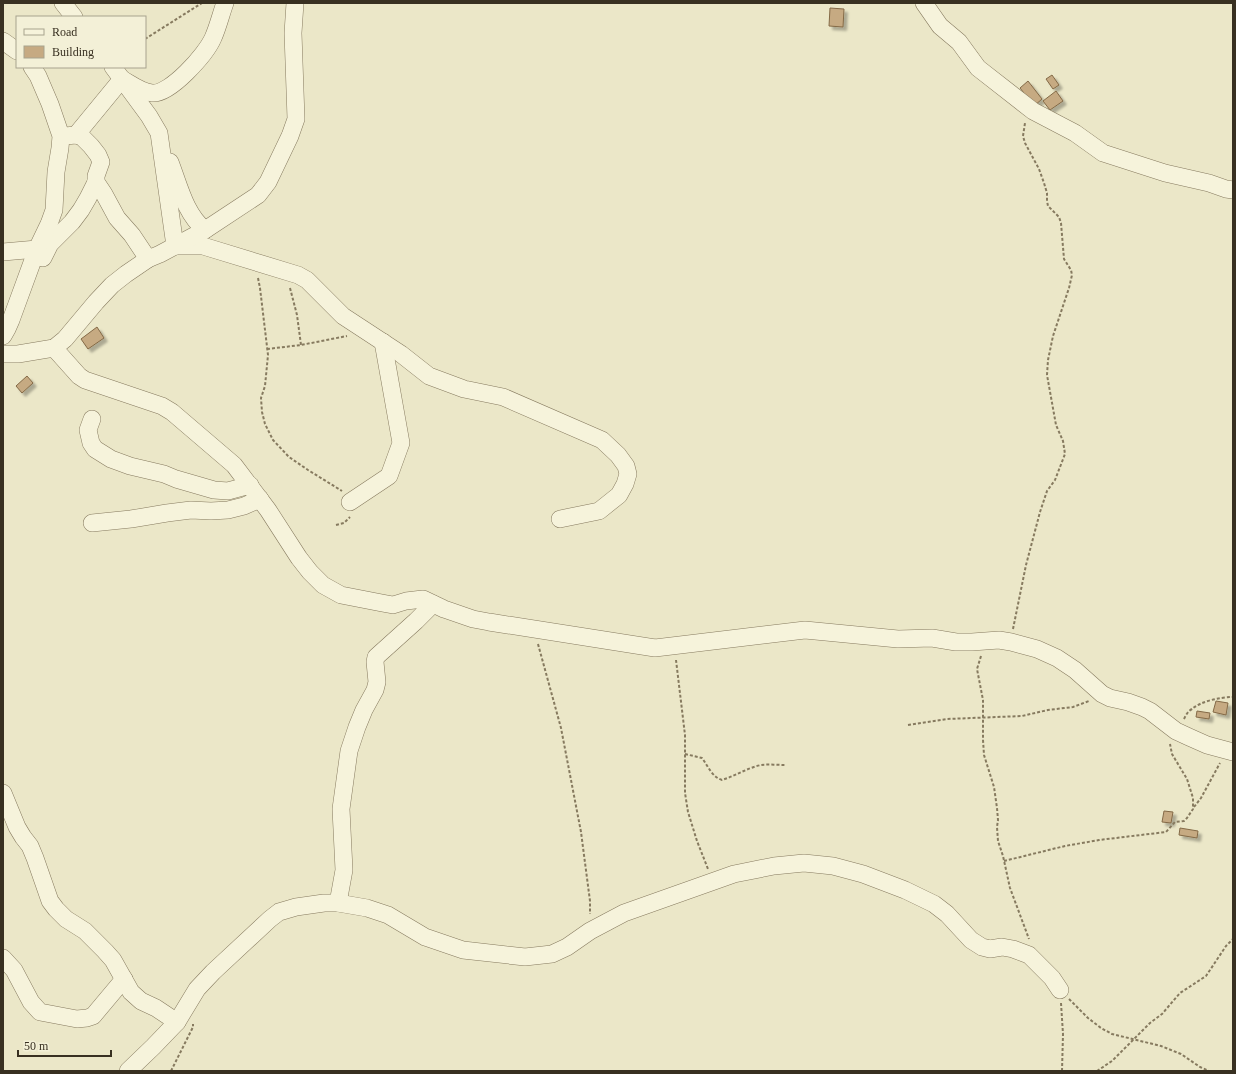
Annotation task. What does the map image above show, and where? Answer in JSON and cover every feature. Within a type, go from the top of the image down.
[{"type":"street","points":[[63,3],[73,16]]},
{"type":"street","points":[[117,73],[144,91],[151,93],[157,93],[177,82],[195,63],[212,39],[225,3]]},
{"type":"street","points":[[3,354],[18,354],[54,348],[65,339],[112,285],[126,274],[148,259],[205,230],[258,195],[268,182],[290,136],[296,118],[293,33],[295,3]]},
{"type":"street","points":[[924,3],[940,26],[959,42],[978,68],[1032,111],[1075,133],[1103,153],[1165,173],[1209,183],[1226,190],[1233,190]]},
{"type":"street","points":[[3,42],[16,50]]},
{"type":"street","points":[[33,68],[68,136]]},
{"type":"street","points":[[117,73],[149,116],[159,133],[189,211],[197,223],[205,230]]},
{"type":"street","points":[[3,336],[7,330],[37,249],[54,210],[56,172],[68,136],[117,73]]},
{"type":"street","points":[[159,133],[175,246]]},
{"type":"street","points":[[23,288],[36,274],[50,244],[72,222],[81,210],[96,182],[100,159],[82,137],[68,136]]},
{"type":"street","points":[[96,182],[117,218],[132,235],[148,259]]},
{"type":"street","points":[[175,246],[203,246],[298,275],[307,280],[343,316],[401,354],[429,376],[464,389],[503,397],[602,440],[618,455],[626,466],[628,474],[625,484],[619,495],[599,511],[560,519]]},
{"type":"street","points":[[3,252],[37,249]]},
{"type":"street","points":[[350,502],[389,476],[401,443],[383,342]]},
{"type":"street","points":[[54,348],[79,376],[86,380],[155,404],[172,412],[234,465],[260,499],[310,572],[323,585],[341,595],[393,605],[406,601],[423,600],[473,619],[655,648],[805,630],[898,639],[932,638],[956,642],[992,640],[1011,642],[1037,648],[1057,658],[1075,670],[1102,694],[1110,698],[1142,707],[1176,731],[1207,745],[1233,752]]},
{"type":"street","points":[[92,419],[88,430],[91,443],[95,449],[111,459],[130,466],[164,474],[214,490],[228,491],[250,485]]},
{"type":"street","points":[[92,523],[191,510],[228,510],[244,506],[260,499]]},
{"type":"street","points":[[338,903],[344,870],[341,809],[349,751],[356,727],[375,690],[377,682],[374,662],[376,657],[433,604]]},
{"type":"street","points":[[3,793],[17,826],[30,846],[50,901],[56,909],[66,919],[85,931],[105,951],[113,960],[132,992],[141,1000],[179,1018]]},
{"type":"street","points":[[128,1071],[153,1047],[179,1018],[197,989],[270,918],[279,912],[296,907],[324,903],[338,903],[367,908],[388,916],[425,937],[463,950],[525,957],[552,954],[567,947],[624,913],[734,874],[774,866],[804,863],[833,866],[864,874],[891,884],[934,904],[947,914],[971,940],[982,947],[990,949],[1002,947],[1014,949],[1030,955],[1052,978],[1060,990]]},
{"type":"street","points":[[3,958],[14,970],[31,1002],[40,1012],[77,1019],[92,1016],[124,979]]},
{"type":"path","points":[[146,37],[202,3]]},
{"type":"path","points":[[1011,642],[1026,564],[1040,512],[1047,491],[1056,480],[1065,454],[1063,441],[1056,425],[1047,375],[1048,360],[1053,336],[1072,275],[1071,270],[1064,259],[1061,223],[1059,217],[1046,202],[1047,193],[1044,182],[1025,143],[1023,136],[1026,114],[1021,102]]},
{"type":"path","points":[[254,262],[260,288],[267,349],[267,370],[265,386],[261,398],[265,424],[273,440],[289,457],[338,488],[347,496],[352,508],[352,514],[344,523],[336,525]]},
{"type":"path","points":[[286,271],[297,315],[301,345]]},
{"type":"path","points":[[267,349],[301,345],[368,332]]},
{"type":"path","points":[[533,629],[561,728],[581,832],[590,901],[590,932]]},
{"type":"path","points":[[992,640],[982,654],[977,669],[983,700],[984,755],[994,788],[998,820],[998,841],[1013,895],[1027,932],[1030,955]]},
{"type":"path","points":[[674,646],[685,735],[685,793],[688,812],[697,841],[713,881]]},
{"type":"path","points":[[1193,809],[1193,798],[1187,779],[1172,754],[1170,741],[1187,713],[1194,707],[1216,698],[1233,697]]},
{"type":"path","points":[[908,725],[947,719],[1022,716],[1048,710],[1073,707],[1090,701],[1110,698]]},
{"type":"path","points":[[1004,861],[1065,846],[1099,840],[1166,832],[1175,822],[1187,818],[1201,798],[1218,766],[1233,752]]},
{"type":"path","points":[[685,754],[702,758],[714,775],[718,779],[722,780],[746,769],[763,765],[786,765]]},
{"type":"path","points":[[1097,1071],[1112,1061],[1133,1039],[1162,1014],[1177,996],[1206,976],[1226,946],[1233,939]]},
{"type":"path","points":[[1060,990],[1088,1018],[1112,1034],[1161,1046],[1181,1054],[1200,1067],[1209,1071]]},
{"type":"path","points":[[1060,990],[1063,1034],[1062,1071]]},
{"type":"path","points":[[171,1071],[193,1027],[190,1017],[179,1018]]},
{"type":"building","points":[[830,8],[844,9],[843,27],[829,26]]},
{"type":"building","points":[[1052,75],[1059,85],[1053,89],[1046,79]]},
{"type":"building","points":[[1028,81],[1042,99],[1034,106],[1020,88]]},
{"type":"building","points":[[1056,91],[1063,101],[1050,110],[1043,101]]},
{"type":"building","points":[[97,327],[104,338],[88,349],[81,339]]},
{"type":"building","points":[[27,376],[33,383],[22,393],[16,386]]},
{"type":"building","points":[[1216,701],[1228,703],[1226,715],[1213,712]]},
{"type":"building","points":[[1197,711],[1210,713],[1209,719],[1196,717]]},
{"type":"building","points":[[1164,811],[1173,812],[1171,823],[1162,822]]},
{"type":"building","points":[[1180,828],[1198,831],[1197,838],[1179,835]]}]
